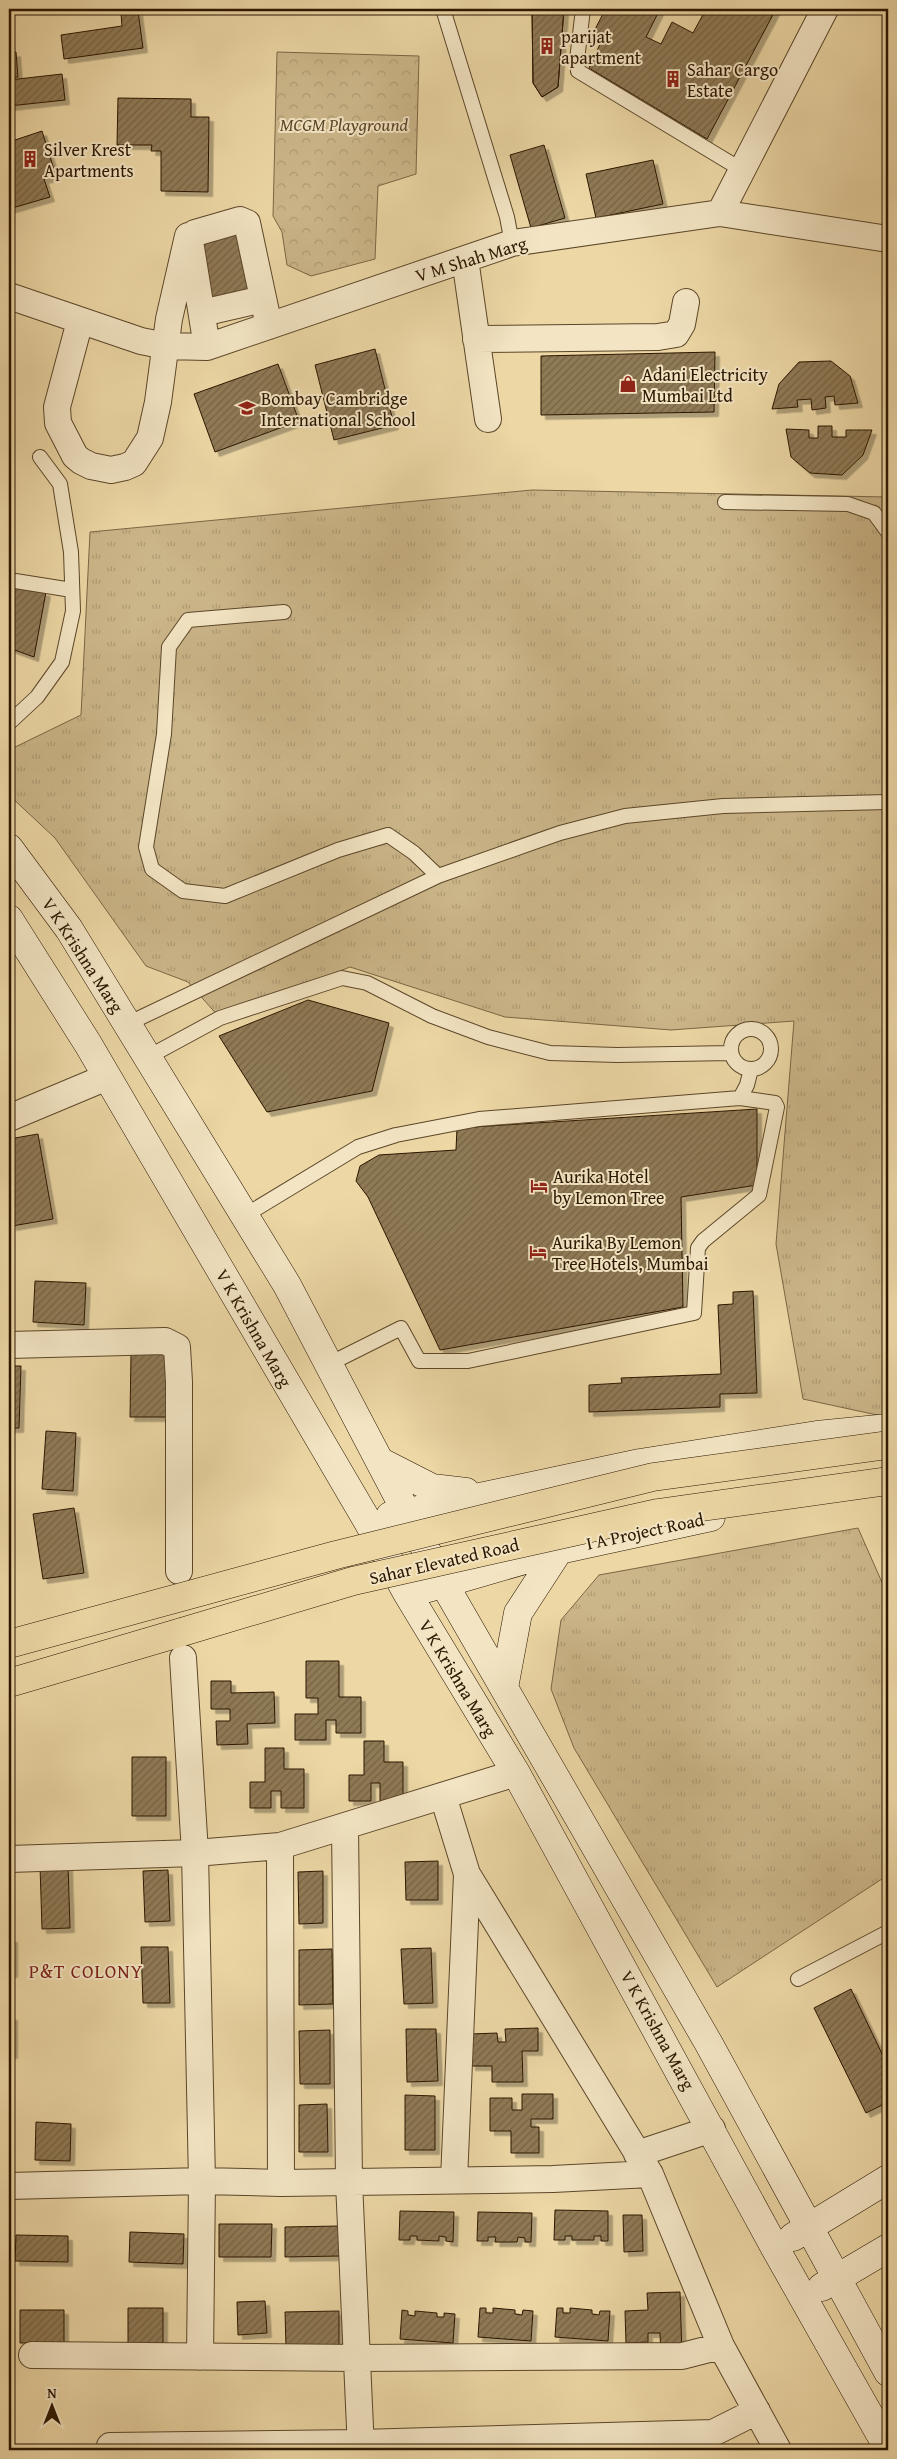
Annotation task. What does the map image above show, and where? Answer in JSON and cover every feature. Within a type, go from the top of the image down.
[{"type":"main road","name":"V K Krishna Marg","points":[[9,848],[65,923],[287,1286],[408,1511],[444,1584],[709,2044],[888,2372]]},
{"type":"main road","name":"V K Krishna Marg","points":[[9,919],[27,945],[107,1077],[368,1522],[407,1593],[516,1773],[712,2129],[775,2248],[888,2448]]},
{"type":"main road","points":[[27,945],[65,923]]},
{"type":"main road","points":[[368,1522],[484,1494],[640,1463],[817,1435],[888,1428]]},
{"type":"main road","name":"Sahar Elevated Road","points":[[9,1644],[336,1555],[653,1477],[888,1445]]},
{"type":"main road","points":[[381,1462],[432,1488],[484,1494]]},
{"type":"main road","name":"Sahar Elevated Road","points":[[9,1683],[353,1581],[658,1513],[888,1481]]},
{"type":"main road","name":"I A Project Road","points":[[407,1593],[559,1550],[726,1513],[888,1494]]},
{"type":"main road","points":[[504,1688],[518,1613],[559,1550]]},
{"type":"main road","points":[[775,2248],[888,2179]]},
{"type":"main road","points":[[804,2298],[888,2248]]},
{"type":"street","points":[[720,213],[825,9]]},
{"type":"street","name":"V M Shah Marg","points":[[9,296],[141,342],[166,346],[208,347],[512,243],[720,213],[888,239]]},
{"type":"street","points":[[208,347],[190,241],[195,233],[240,220],[247,223],[269,326]]},
{"type":"street","points":[[80,321],[57,407],[58,423],[75,456],[91,466],[111,470],[125,467],[134,463],[147,444],[158,402],[169,319],[188,236]]},
{"type":"street","points":[[465,259],[488,419]]},
{"type":"street","points":[[202,313],[263,299]]},
{"type":"street","points":[[476,340],[658,337],[676,334],[682,324],[686,302]]},
{"type":"street","points":[[9,1118],[107,1077]]},
{"type":"street","points":[[9,1345],[165,1341],[177,1347],[179,1382],[178,1570]]},
{"type":"street","points":[[184,1658],[195,1853],[202,2181],[200,2357]]},
{"type":"street","points":[[9,1859],[195,1853],[280,1846],[516,1773]]},
{"type":"street","points":[[443,1796],[467,1874],[644,2164],[721,2346],[778,2450]]},
{"type":"street","points":[[345,1826],[349,2182],[360,2446]]},
{"type":"street","points":[[280,1846],[281,2183]]},
{"type":"street","points":[[454,2180],[467,1874]]},
{"type":"street","points":[[9,2186],[202,2181],[281,2183],[454,2180],[644,2164],[712,2129]]},
{"type":"street","points":[[32,2355],[357,2358],[682,2356],[721,2346]]},
{"type":"street","points":[[110,2446],[360,2446],[713,2433],[757,2411]]},
{"type":"lane","points":[[443,9],[507,217],[512,243]]},
{"type":"lane","points":[[583,9],[577,60],[578,71],[742,170]]},
{"type":"lane","points":[[9,723],[37,697],[62,662],[73,611],[71,552],[60,484],[40,456]]},
{"type":"lane","points":[[725,502],[848,504],[874,514],[888,532]]},
{"type":"lane","points":[[9,580],[72,590]]},
{"type":"lane","points":[[284,612],[188,620],[169,647],[164,734],[146,847],[152,869],[184,891],[225,896],[338,850],[388,834],[414,853],[438,876]]},
{"type":"lane","points":[[127,1024],[438,876],[560,833],[626,816],[723,806],[888,802]]},
{"type":"lane","points":[[148,1057],[220,1018],[342,978],[367,983],[432,1016],[488,1037],[550,1053],[618,1055],[731,1053]]},
{"type":"lane","points":[[754,1028],[766,1035],[772,1047],[764,1064],[751,1069],[739,1065],[731,1053],[732,1041],[741,1031],[754,1028]]},
{"type":"lane","points":[[740,1098],[747,1085],[751,1069]]},
{"type":"lane","points":[[244,1216],[358,1147],[396,1135],[479,1119],[740,1098],[775,1103],[777,1107],[759,1195],[703,1241],[698,1248],[694,1313],[468,1361],[419,1361],[405,1332],[401,1328],[329,1364]]},
{"type":"lane","points":[[516,1773],[546,1761]]},
{"type":"lane","points":[[798,1979],[888,1932]]},
{"type":"green space","name":"MCGM Playground","points":[[277,52],[419,56],[416,174],[378,186],[375,259],[311,276],[287,265],[282,232],[273,216]]},
{"type":"green space","points":[[532,490],[888,497],[888,1414],[877,1415],[803,1399],[776,1244],[794,1021],[671,1030],[505,1017],[350,967],[220,1018],[188,982],[146,966],[55,838],[9,795],[9,750],[81,715],[90,532]]},
{"type":"green space","points":[[858,1528],[888,1596],[888,1875],[717,1987],[574,1748],[551,1689],[561,1620],[599,1575]]},
{"type":"building","name":"parijat apartment","points":[[532,9],[564,9],[558,87],[542,97],[533,83]]},
{"type":"building","name":"parijat apartment","points":[[532,9],[564,9],[558,87],[542,97],[533,83]]},
{"type":"building","name":"Sahar Cargo Estate","points":[[602,9],[660,9],[646,37],[661,44],[672,22],[693,33],[706,9],[776,9],[707,139],[589,68],[601,42],[591,37],[605,10]]},
{"type":"building","points":[[138,11],[143,48],[64,59],[61,35],[122,26],[121,13]]},
{"type":"building","points":[[16,52],[18,77],[9,78],[9,53]]},
{"type":"building","points":[[62,74],[65,100],[9,106],[9,80]]},
{"type":"building","points":[[118,98],[191,99],[191,117],[209,117],[208,192],[161,191],[161,151],[151,151],[152,145],[117,145]]},
{"type":"building","name":"Silver Krest Apartments","points":[[42,131],[56,176],[44,179],[50,197],[9,209],[9,142]]},
{"type":"building","points":[[544,145],[565,218],[531,228],[510,155]]},
{"type":"building","points":[[653,160],[663,204],[596,218],[586,174]]},
{"type":"building","points":[[244,228],[256,295],[203,309],[194,241]]},
{"type":"building","points":[[375,349],[394,425],[334,440],[315,365]]},
{"type":"building","name":"Adani Electricity Mumbai Ltd","points":[[715,352],[714,412],[541,415],[541,356]]},
{"type":"building","points":[[831,361],[850,376],[858,403],[835,405],[834,396],[825,397],[826,408],[812,410],[811,399],[797,400],[798,407],[772,409],[779,384],[799,362]]},
{"type":"building","name":"Bombay Cambridge International School","points":[[278,364],[299,421],[215,452],[194,394]]},
{"type":"building","points":[[818,426],[832,426],[832,437],[846,437],[846,430],[872,430],[863,455],[842,475],[810,473],[791,457],[786,429],[809,430],[809,438],[818,438]]},
{"type":"building","points":[[9,586],[46,592],[34,657],[9,648]]},
{"type":"building","points":[[308,1000],[389,1023],[372,1091],[267,1112],[219,1036]]},
{"type":"building","name":"Aurika By Lemon Tree Hotels, Mumbai","points":[[757,1109],[757,1185],[681,1197],[683,1307],[440,1350],[368,1197],[356,1181],[360,1166],[379,1155],[456,1150],[457,1128]]},
{"type":"building","points":[[38,1134],[53,1219],[12,1226],[9,1206],[9,1139]]},
{"type":"building","points":[[35,1281],[86,1283],[84,1325],[33,1322]]},
{"type":"building","points":[[753,1291],[757,1393],[720,1394],[720,1407],[589,1412],[589,1385],[622,1383],[621,1378],[721,1374],[718,1305],[733,1304],[733,1292]]},
{"type":"building","points":[[131,1353],[172,1353],[172,1417],[130,1417]]},
{"type":"building","points":[[9,1366],[21,1366],[19,1428],[9,1428]]},
{"type":"building","points":[[46,1431],[76,1433],[73,1491],[42,1489]]},
{"type":"building","points":[[74,1508],[84,1573],[43,1579],[33,1514]]},
{"type":"building","points":[[306,1661],[339,1661],[339,1697],[361,1697],[361,1733],[336,1733],[336,1720],[326,1720],[326,1740],[295,1740],[295,1714],[318,1714],[318,1698],[306,1698]]},
{"type":"building","points":[[211,1681],[231,1681],[231,1693],[274,1692],[275,1723],[247,1724],[248,1744],[217,1745],[216,1721],[230,1721],[230,1709],[211,1709]]},
{"type":"building","points":[[364,1741],[384,1741],[384,1762],[403,1762],[403,1801],[380,1801],[380,1783],[371,1783],[371,1801],[349,1801],[349,1775],[364,1775]]},
{"type":"building","points":[[265,1748],[284,1748],[284,1769],[304,1769],[304,1808],[281,1808],[281,1791],[271,1791],[271,1808],[250,1808],[250,1782],[265,1782]]},
{"type":"building","points":[[132,1757],[166,1757],[166,1816],[132,1816]]},
{"type":"building","points":[[438,1861],[438,1900],[406,1900],[405,1862]]},
{"type":"building","points":[[68,1865],[70,1928],[42,1929],[40,1866]]},
{"type":"building","points":[[168,1870],[170,1921],[145,1922],[143,1871]]},
{"type":"building","points":[[323,1871],[323,1923],[299,1924],[298,1872]]},
{"type":"building","points":[[9,1938],[13,1938],[13,1973],[9,1973]]},
{"type":"building","points":[[141,1947],[168,1947],[170,2003],[143,2003]]},
{"type":"building","points":[[431,1948],[433,2003],[404,2004],[401,1949]]},
{"type":"building","points":[[332,1949],[333,2004],[299,2005],[299,1950]]},
{"type":"building","points":[[851,1989],[885,2060],[888,2058],[888,2102],[866,2113],[814,2008]]},
{"type":"building","points":[[9,2016],[13,2016],[13,2054],[9,2054]]},
{"type":"building","points":[[538,2028],[538,2051],[522,2051],[523,2082],[492,2082],[492,2066],[471,2066],[471,2034],[497,2033],[498,2042],[506,2042],[505,2029]]},
{"type":"building","points":[[406,2029],[436,2029],[438,2081],[407,2082]]},
{"type":"building","points":[[330,2030],[330,2084],[300,2084],[299,2031]]},
{"type":"building","points":[[522,2094],[553,2094],[553,2119],[531,2119],[531,2127],[539,2127],[539,2153],[511,2153],[511,2131],[490,2131],[490,2098],[512,2098],[512,2110],[522,2110]]},
{"type":"building","points":[[405,2095],[435,2096],[435,2150],[405,2150]]},
{"type":"building","points":[[327,2104],[328,2152],[299,2152],[299,2105]]},
{"type":"building","points":[[36,2122],[71,2124],[70,2161],[35,2160]]},
{"type":"building","points":[[555,2210],[608,2211],[608,2241],[601,2241],[601,2236],[594,2236],[594,2240],[572,2240],[572,2236],[565,2236],[565,2240],[554,2240]]},
{"type":"building","points":[[400,2211],[454,2212],[453,2242],[446,2241],[446,2237],[439,2236],[439,2241],[417,2240],[417,2236],[410,2236],[410,2240],[399,2240]]},
{"type":"building","points":[[478,2212],[532,2213],[531,2242],[525,2242],[525,2238],[518,2237],[517,2242],[495,2242],[496,2237],[488,2237],[488,2241],[477,2241]]},
{"type":"building","points":[[623,2215],[642,2215],[643,2251],[624,2252]]},
{"type":"building","points":[[219,2224],[272,2224],[271,2257],[219,2257]]},
{"type":"building","points":[[339,2226],[340,2256],[285,2257],[285,2227]]},
{"type":"building","points":[[130,2232],[184,2234],[183,2264],[129,2262]]},
{"type":"building","points":[[16,2235],[68,2236],[68,2262],[15,2261]]},
{"type":"building","points":[[680,2292],[682,2355],[661,2356],[660,2333],[648,2333],[648,2342],[626,2343],[625,2311],[648,2310],[647,2293]]},
{"type":"building","points":[[265,2301],[267,2333],[238,2335],[237,2302]]},
{"type":"building","points":[[128,2308],[163,2308],[163,2343],[128,2343]]},
{"type":"building","points":[[480,2308],[486,2308],[486,2313],[493,2313],[493,2308],[515,2310],[515,2314],[522,2315],[523,2310],[533,2311],[531,2341],[478,2337]]},
{"type":"building","points":[[557,2308],[563,2308],[563,2313],[570,2313],[570,2308],[592,2310],[592,2314],[599,2315],[600,2311],[610,2311],[608,2341],[555,2337]]},
{"type":"building","points":[[20,2310],[64,2310],[64,2343],[20,2343]]},
{"type":"building","points":[[402,2310],[408,2311],[408,2315],[415,2316],[415,2311],[437,2313],[437,2317],[444,2317],[444,2313],[455,2314],[453,2343],[400,2339]]},
{"type":"building","points":[[339,2311],[339,2347],[286,2347],[285,2312]]},
{"type":"place","name":"parijat apartment","points":[[547,46]]},
{"type":"place","name":"Sahar Cargo Estate","points":[[673,79]]},
{"type":"place","name":"Silver Krest Apartments","points":[[30,159]]},
{"type":"place","name":"Adani Electricity Mumbai Ltd","points":[[628,384]]},
{"type":"place","name":"Bombay Cambridge International School","points":[[247,408]]},
{"type":"place","name":"Aurika Hotel by Lemon Tree","points":[[539,1186]]},
{"type":"place","name":"Aurika By Lemon Tree Hotels, Mumbai","points":[[538,1252]]},
{"type":"district","name":"P&T COLONY","points":[[86,1971]]}]
